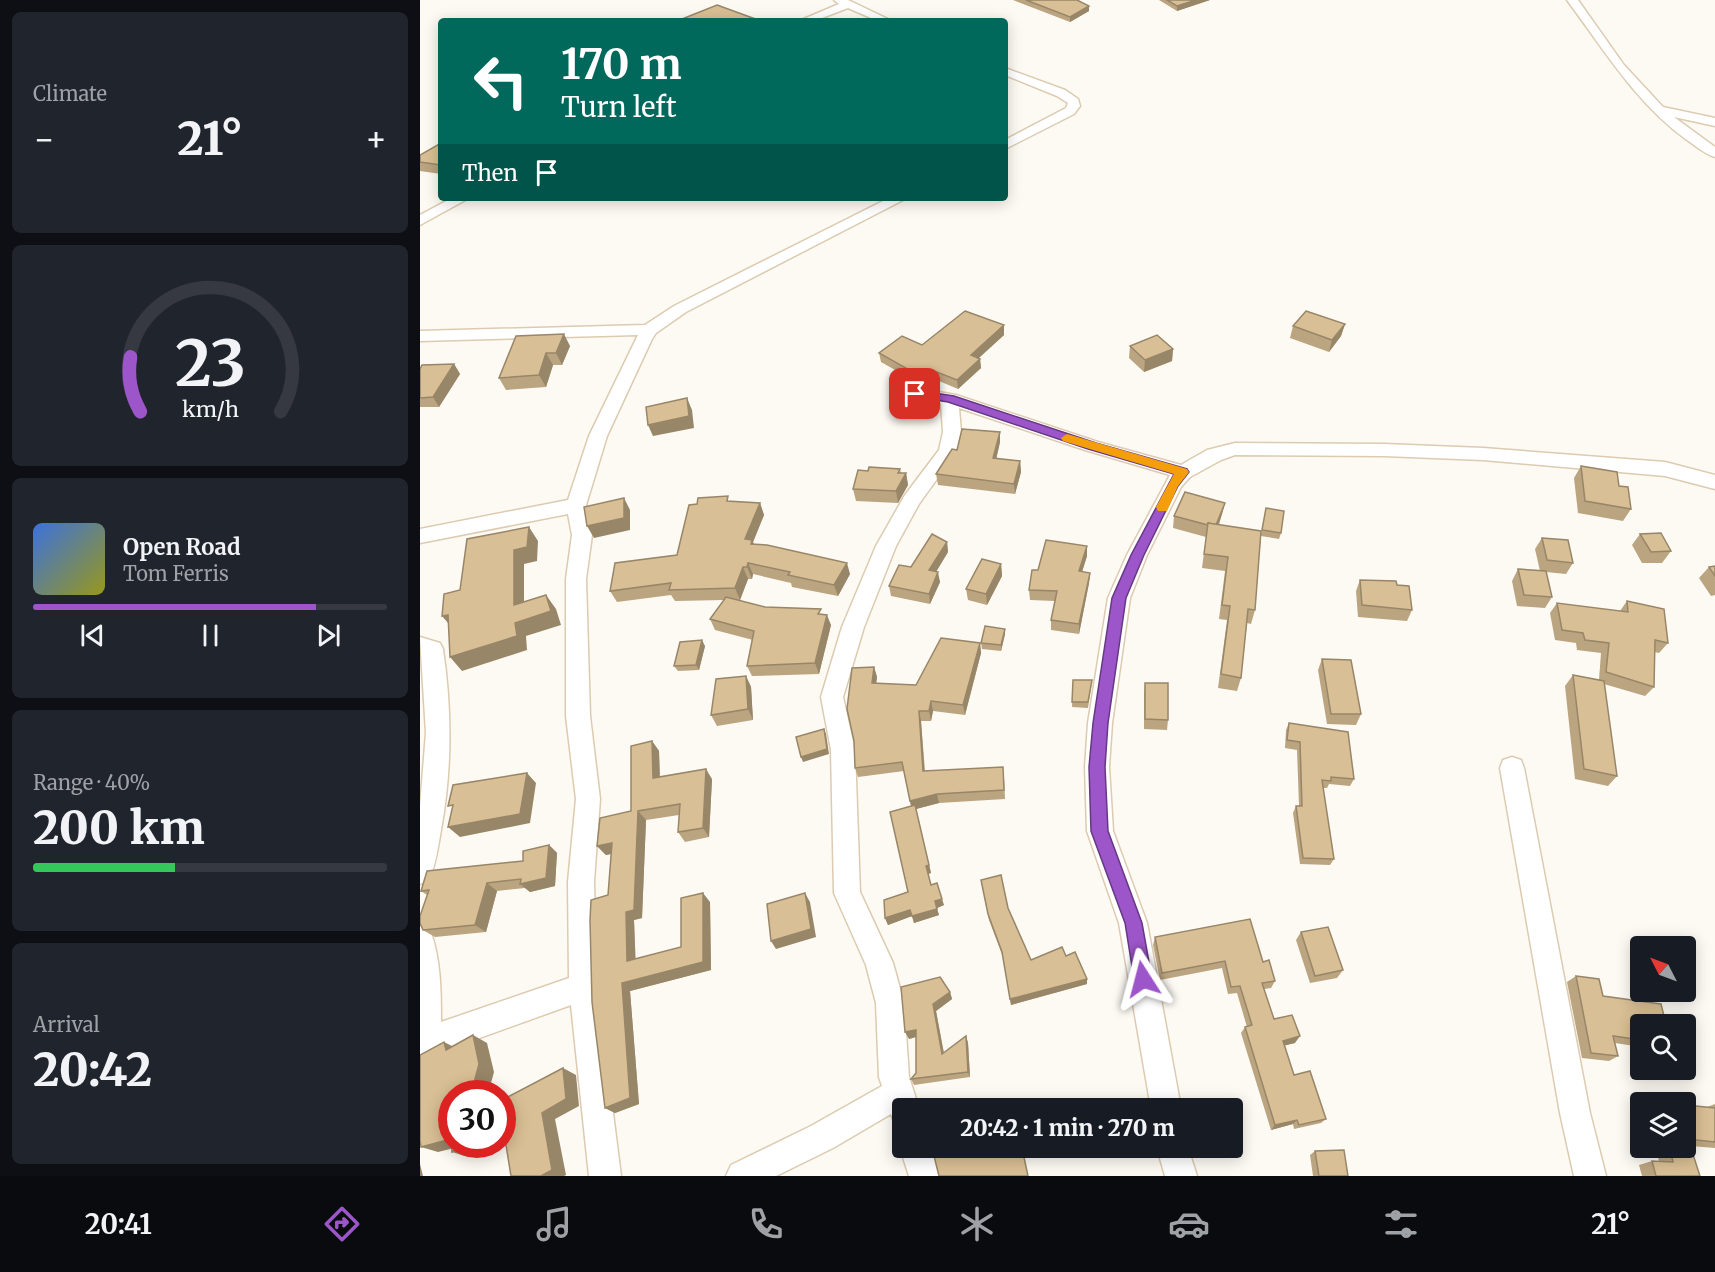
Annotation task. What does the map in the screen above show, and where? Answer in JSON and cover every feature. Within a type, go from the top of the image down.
[{"type":"street","points":[[1572,0],[1632,82],[1661,111],[1715,153]]},
{"type":"street","points":[[810,18],[844,2],[880,18]]},
{"type":"street","points":[[1008,72],[1061,93],[1074,102],[1074,106],[1070,111],[1008,143]]},
{"type":"street","points":[[1661,111],[1715,122]]},
{"type":"street","points":[[420,221],[457,201]]},
{"type":"street","points":[[605,1176],[583,987],[581,882],[588,799],[578,716],[576,579],[582,535],[576,505],[598,436],[649,330],[680,309],[894,201]]},
{"type":"street","points":[[420,336],[649,330]]},
{"type":"street","points":[[915,394],[950,399],[1092,446],[1183,472]]},
{"type":"street","points":[[901,1098],[894,1077],[890,1003],[879,963],[847,893],[843,750],[832,697],[853,627],[886,546],[912,500],[948,451],[952,432],[950,399]]},
{"type":"street","points":[[1164,1098],[1133,923],[1100,831],[1097,767],[1100,723],[1119,598],[1137,555],[1173,484],[1183,472],[1214,455],[1235,449],[1384,450],[1483,454],[1665,469],[1715,482]]},
{"type":"street","points":[[420,536],[576,505]]},
{"type":"street","points":[[420,646],[432,649],[440,754],[432,822],[420,871]]},
{"type":"street","points":[[1512,768],[1575,1113],[1590,1176]]},
{"type":"street","points":[[420,940],[427,991],[427,1042],[583,987]]},
{"type":"street","points":[[742,1176],[892,1106]]},
{"type":"street","points":[[919,1158],[925,1176]]},
{"type":"street","points":[[1176,1158],[1181,1176]]},
{"type":"building","points":[[1026,0],[1077,0],[1089,6],[1070,17]]},
{"type":"building","points":[[1167,0],[1196,0],[1177,6]]},
{"type":"building","points":[[717,5],[753,18],[684,18]]},
{"type":"building","points":[[438,145],[438,165],[420,162],[420,155]]},
{"type":"building","points":[[965,311],[1004,325],[971,355],[980,359],[957,380],[937,372],[925,379],[879,353],[902,336],[922,345]]},
{"type":"building","points":[[1306,311],[1345,324],[1332,340],[1293,326]]},
{"type":"building","points":[[564,334],[556,353],[546,353],[539,375],[499,378],[516,336]]},
{"type":"building","points":[[1157,335],[1173,349],[1145,360],[1130,346]]},
{"type":"building","points":[[454,364],[433,397],[420,398],[422,365]]},
{"type":"building","points":[[687,398],[689,416],[648,425],[646,407]]},
{"type":"building","points":[[962,429],[1000,432],[993,458],[1020,461],[1014,484],[936,474],[952,449],[957,450]]},
{"type":"building","points":[[1581,466],[1617,472],[1619,486],[1628,487],[1631,509],[1585,501]]},
{"type":"building","points":[[869,467],[900,469],[898,473],[906,473],[896,491],[853,489],[858,470],[868,471]]},
{"type":"building","points":[[1185,492],[1225,503],[1216,525],[1174,516]]},
{"type":"building","points":[[728,496],[727,501],[760,503],[745,539],[752,540],[751,544],[767,545],[847,563],[834,585],[748,563],[747,567],[743,567],[735,588],[669,590],[671,583],[610,591],[615,563],[677,555],[689,505],[697,504],[698,498]]},
{"type":"building","points":[[624,498],[624,518],[587,526],[584,507]]},
{"type":"building","points":[[1266,508],[1284,511],[1281,533],[1262,530]]},
{"type":"building","points":[[1208,523],[1261,531],[1255,610],[1248,609],[1241,678],[1221,674],[1230,606],[1222,605],[1228,557],[1204,554]]},
{"type":"building","points":[[529,527],[527,547],[514,550],[514,605],[546,595],[551,611],[515,623],[517,636],[450,657],[448,615],[442,616],[444,594],[460,590],[467,539]]},
{"type":"building","points":[[1661,533],[1671,551],[1651,552],[1640,534]]},
{"type":"building","points":[[932,534],[947,542],[929,570],[938,572],[929,594],[889,586],[899,565],[911,567]]},
{"type":"building","points":[[1542,538],[1568,540],[1573,563],[1547,560]]},
{"type":"building","points":[[1046,540],[1087,546],[1079,571],[1090,573],[1079,624],[1051,620],[1057,591],[1029,590],[1032,570],[1038,570]]},
{"type":"building","points":[[982,559],[1001,564],[986,594],[966,589]]},
{"type":"building","points":[[1715,566],[1715,576],[1709,567]]},
{"type":"building","points":[[1518,569],[1546,571],[1552,597],[1524,595]]},
{"type":"building","points":[[1360,580],[1396,581],[1397,585],[1409,586],[1412,610],[1362,605]]},
{"type":"building","points":[[726,597],[765,607],[821,609],[818,614],[827,615],[815,663],[747,666],[754,631],[710,619]]},
{"type":"building","points":[[1627,601],[1664,609],[1668,643],[1655,640],[1654,687],[1606,672],[1609,643],[1585,640],[1583,633],[1562,630],[1557,603],[1628,612]]},
{"type":"building","points":[[985,626],[1005,629],[1001,645],[981,643]]},
{"type":"building","points":[[941,638],[980,643],[963,705],[931,701],[929,711],[919,711],[923,771],[1003,767],[1004,790],[937,794],[910,801],[902,762],[855,768],[854,741],[847,709],[852,668],[874,667],[872,683],[916,685]]},
{"type":"building","points":[[702,640],[696,665],[674,666],[680,642]]},
{"type":"building","points":[[1322,659],[1351,660],[1361,714],[1331,714]]},
{"type":"building","points":[[1573,675],[1604,681],[1617,776],[1584,769]]},
{"type":"building","points":[[746,676],[748,709],[711,715],[716,679]]},
{"type":"building","points":[[1073,680],[1092,680],[1088,702],[1072,702]]},
{"type":"building","points":[[1145,683],[1168,683],[1168,720],[1145,719]]},
{"type":"building","points":[[1289,723],[1348,732],[1354,779],[1331,777],[1331,781],[1322,780],[1334,859],[1303,858],[1296,806],[1302,806],[1300,742],[1287,740]]},
{"type":"building","points":[[824,729],[827,749],[801,757],[796,737]]},
{"type":"building","points":[[652,741],[653,778],[706,769],[703,828],[678,832],[680,804],[638,811],[634,910],[626,912],[627,961],[681,947],[681,898],[703,893],[703,962],[622,983],[630,1098],[605,1108],[592,1002],[590,920],[591,900],[608,895],[612,843],[597,846],[600,818],[631,811],[631,746]]},
{"type":"building","points":[[527,773],[520,814],[448,827],[453,805],[448,806],[453,785]]},
{"type":"building","points":[[915,805],[929,865],[926,866],[931,885],[937,883],[942,899],[935,901],[937,909],[912,916],[910,910],[885,918],[884,900],[908,892],[890,812]]},
{"type":"building","points":[[549,845],[546,878],[520,884],[521,879],[487,883],[475,925],[423,930],[420,916],[429,890],[421,891],[427,871],[523,861],[523,851]]},
{"type":"building","points":[[1001,875],[1008,908],[1031,960],[1062,947],[1066,956],[1075,952],[1087,979],[1010,999],[1002,952],[988,914],[981,880]]},
{"type":"building","points":[[805,893],[811,929],[771,941],[767,904]]},
{"type":"building","points":[[1250,919],[1263,962],[1269,960],[1275,981],[1262,983],[1274,1019],[1292,1015],[1300,1036],[1283,1041],[1294,1075],[1310,1071],[1326,1119],[1299,1125],[1297,1120],[1275,1125],[1245,1027],[1252,1025],[1240,986],[1231,987],[1225,961],[1162,973],[1155,937]]},
{"type":"building","points":[[1328,927],[1343,970],[1315,976],[1301,932]]},
{"type":"building","points":[[1576,976],[1599,979],[1603,996],[1630,1000],[1630,1002],[1661,1004],[1664,1014],[1630,1014],[1630,1038],[1613,1036],[1618,1056],[1591,1053]]},
{"type":"building","points":[[940,977],[950,992],[933,1004],[942,1054],[966,1036],[968,1072],[911,1079],[916,1073],[916,1030],[905,1032],[901,987]]},
{"type":"building","points":[[473,1035],[479,1064],[475,1080],[438,1080],[438,1142],[421,1147],[420,1055],[444,1042],[446,1050]]},
{"type":"building","points":[[563,1068],[566,1099],[542,1113],[552,1170],[541,1176],[511,1176],[508,1158],[516,1158],[516,1093]]},
{"type":"building","points":[[1696,1106],[1715,1108],[1715,1142],[1696,1140]]},
{"type":"building","points":[[1344,1150],[1348,1176],[1319,1176],[1315,1151]]},
{"type":"building","points":[[934,1158],[1024,1158],[1028,1176],[939,1176]]},
{"type":"building","points":[[1672,1158],[1694,1158],[1700,1176],[1656,1176],[1652,1161],[1673,1162]]},
{"type":"slow traffic","points":[[1067,438],[1183,472],[1173,484],[1162,507]]},
{"type":"route","points":[[915,394],[950,399],[1044,431],[1183,472],[1173,484],[1137,555],[1119,598],[1100,723],[1097,767],[1100,831],[1133,923],[1143,979]]}]
